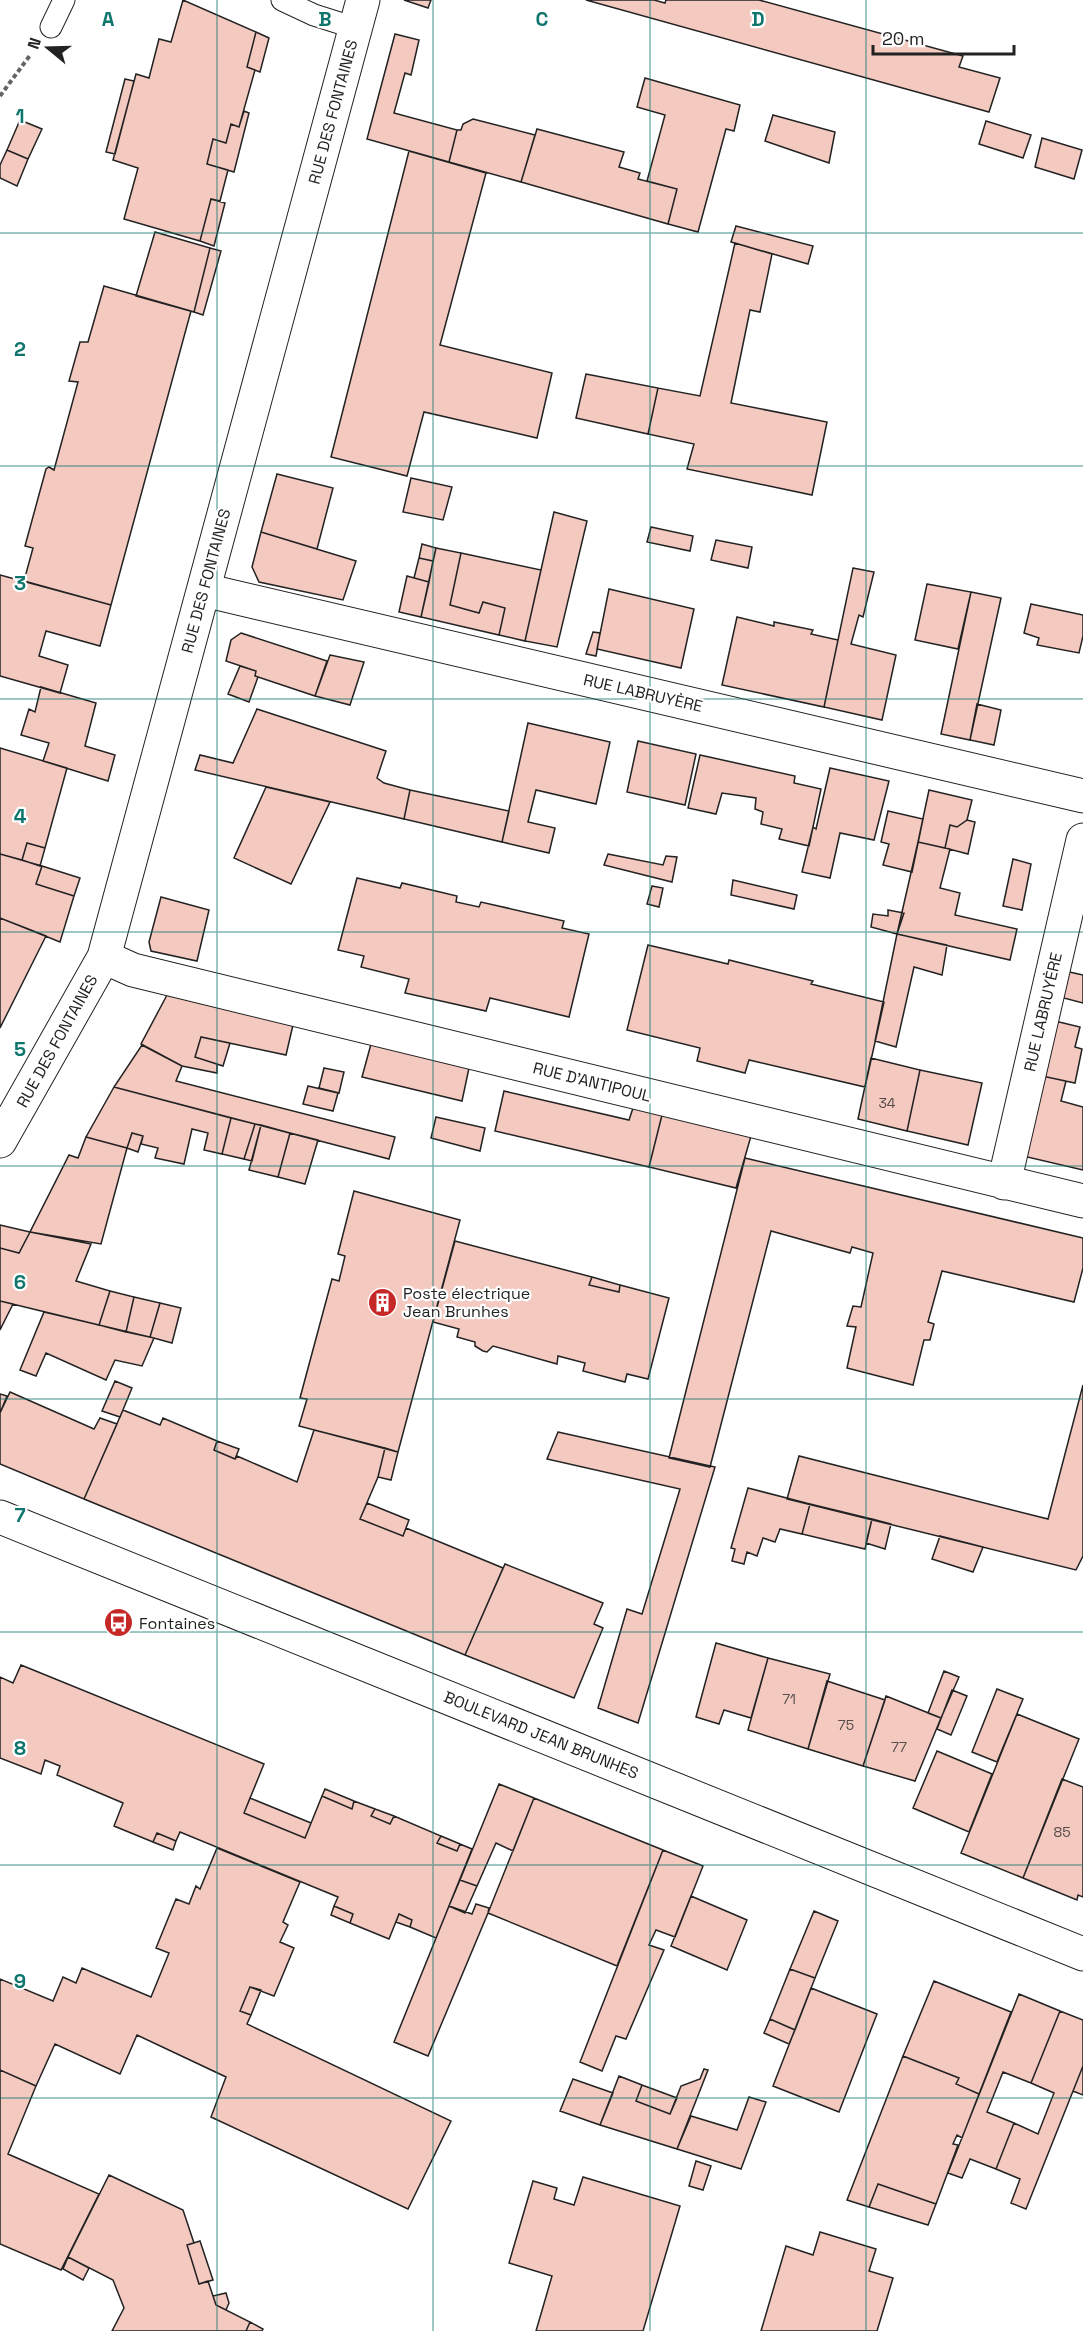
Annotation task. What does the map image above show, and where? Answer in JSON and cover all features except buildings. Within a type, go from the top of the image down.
[{"type":"street","name":"RUE DES FONTAINES","points":[[0,1141],[104,957],[359,14]]},
{"type":"street","name":"RUE LABRUYÈRE","points":[[204,590],[1083,796]]},
{"type":"street","name":"RUE LABRUYÈRE","points":[[1004,1183],[1083,840]]},
{"type":"street","name":"RUE D'ANTIPOUL","points":[[104,957],[133,970],[1083,1201]]},
{"type":"street","name":"BOULEVARD JEAN BRUNHES","points":[[0,1517],[1083,1954]]},
{"type":"lane","points":[[51,27],[64,0]]},
{"type":"lane","points":[[282,0],[359,14]]},
{"type":"place","name":"Poste électrique Jean Brunhes","points":[[382,1302]]},
{"type":"place","name":"Fontaines","points":[[118,1623]]}]
